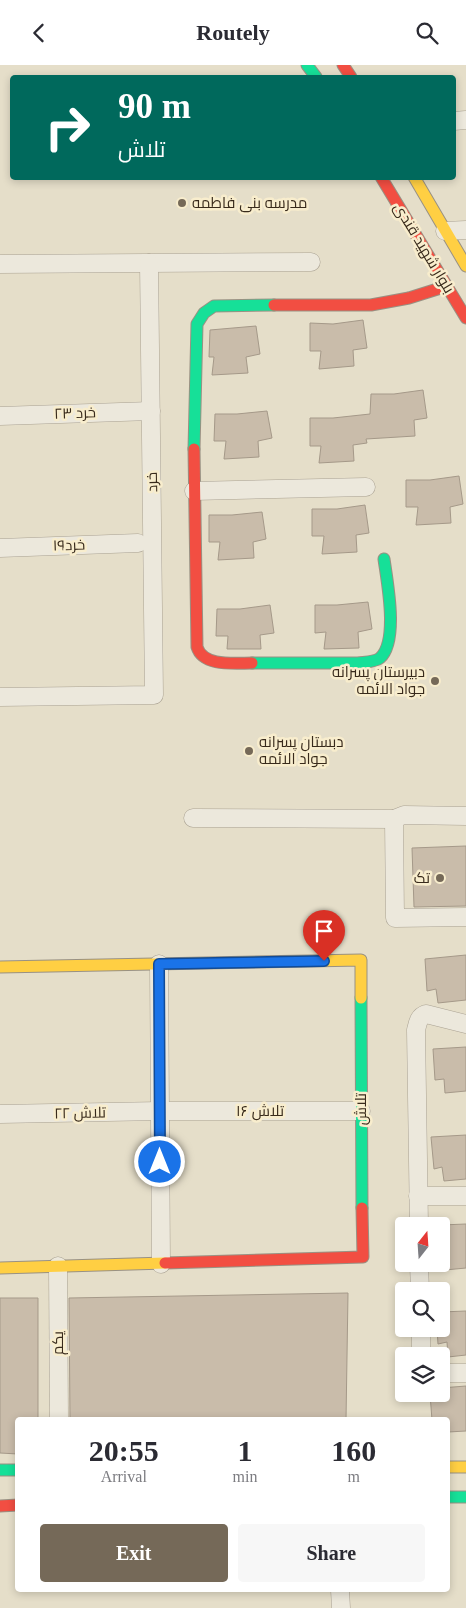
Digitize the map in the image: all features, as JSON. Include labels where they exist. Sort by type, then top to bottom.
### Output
[{"type":"street","name":"بلوار شهید قندی","points":[[383,180],[466,318]]},
{"type":"street","name":"بلوار شهید قندی","points":[[416,180],[466,265]]},
{"type":"street","points":[[446,231],[466,230]]},
{"type":"street","points":[[0,265],[311,262]]},
{"type":"street","name":"خرد","points":[[0,697],[154,695],[149,263]]},
{"type":"street","points":[[384,559],[390,629],[389,642],[385,653],[374,661],[358,663],[240,663],[221,662],[202,657],[196,646],[194,491],[198,324],[202,313],[210,307],[232,305],[372,305],[409,298],[447,286]]},
{"type":"street","name":"خرد ۲۳","points":[[0,416],[151,411]]},
{"type":"street","points":[[194,491],[366,487]]},
{"type":"street","name":"خرد۱۹","points":[[0,548],[138,543]]},
{"type":"street","points":[[194,818],[394,819],[404,815],[466,816]]},
{"type":"street","points":[[394,819],[395,918],[466,917]]},
{"type":"street","name":"تلاش","points":[[0,967],[361,960],[363,1257],[0,1268]]},
{"type":"street","points":[[159,964],[162,1264]]},
{"type":"street","points":[[419,1217],[416,1030],[420,1018],[426,1015],[466,1024]]},
{"type":"street","name":"تلاش ۱۶","points":[[160,1111],[361,1111]]},
{"type":"street","name":"تلاش ۲۲","points":[[0,1114],[160,1111]]},
{"type":"street","points":[[418,1196],[466,1196]]},
{"type":"street","name":"یکم","points":[[58,1266],[58,1417]]},
{"type":"street","points":[[450,1373],[466,1373]]},
{"type":"street","points":[[450,1467],[466,1467]]},
{"type":"street","points":[[0,1470],[15,1470]]},
{"type":"street","points":[[450,1497],[466,1497]]},
{"type":"street","points":[[0,1506],[15,1505]]},
{"type":"street","points":[[340,1592],[341,1608]]},
{"type":"building","points":[[363,320],[367,348],[353,350],[354,366],[319,369],[321,351],[310,351],[310,323],[333,324]]},
{"type":"building","points":[[256,326],[260,354],[246,357],[248,373],[212,375],[214,357],[209,357],[210,330]]},
{"type":"building","points":[[423,390],[427,418],[414,420],[415,436],[366,439],[367,443],[353,445],[354,461],[319,463],[321,446],[310,446],[310,418],[333,418],[370,414],[371,394],[394,394]]},
{"type":"building","points":[[267,411],[272,438],[258,441],[259,457],[224,459],[226,441],[214,441],[215,414]]},
{"type":"building","points":[[459,476],[463,504],[450,507],[451,523],[416,525],[418,507],[406,507],[406,480],[430,480]]},
{"type":"building","points":[[365,505],[369,533],[356,535],[357,552],[322,554],[324,536],[312,536],[312,509],[337,509]]},
{"type":"building","points":[[262,512],[266,539],[253,542],[254,558],[218,560],[220,542],[209,542],[209,515]]},
{"type":"building","points":[[368,602],[372,629],[358,632],[359,648],[324,649],[326,632],[315,633],[315,605]]},
{"type":"building","points":[[270,605],[274,633],[260,635],[261,649],[227,649],[228,636],[216,636],[217,609],[240,609]]},
{"type":"building","name":"تک","points":[[466,846],[466,906],[414,907],[412,848]]},
{"type":"building","points":[[466,955],[466,1000],[438,1003],[436,989],[427,991],[425,959]]},
{"type":"building","points":[[466,1047],[466,1091],[445,1093],[444,1079],[435,1080],[433,1049]]},
{"type":"building","points":[[466,1135],[466,1179],[444,1181],[442,1167],[434,1169],[431,1137]]},
{"type":"building","points":[[466,1224],[466,1268],[450,1270],[450,1225]]},
{"type":"building","points":[[348,1293],[346,1417],[70,1417],[69,1298]]},
{"type":"building","points":[[0,1298],[38,1298],[38,1417],[15,1417],[15,1454],[0,1453]]},
{"type":"building","points":[[466,1311],[466,1355],[450,1357],[450,1347],[447,1347],[447,1342],[438,1344],[438,1337],[450,1337],[450,1312]]},
{"type":"building","points":[[466,1386],[466,1431],[450,1432],[450,1417],[432,1417],[431,1402],[450,1402],[450,1387]]},
{"type":"traffic: fast","points":[[307,65],[314,75]]},
{"type":"traffic: fast","points":[[194,449],[197,324],[204,313],[214,306],[274,305]]},
{"type":"traffic: fast","points":[[252,663],[358,663],[380,658],[386,650],[390,625],[389,596],[384,559]]},
{"type":"traffic: fast","points":[[361,998],[362,1208]]},
{"type":"traffic: fast","points":[[0,1470],[15,1470]]},
{"type":"traffic: fast","points":[[450,1497],[466,1497]]},
{"type":"traffic: slow","points":[[416,180],[466,266]]},
{"type":"traffic: slow","points":[[0,967],[361,960],[361,998]]},
{"type":"traffic: slow","points":[[0,1268],[165,1263]]},
{"type":"traffic: slow","points":[[450,1467],[466,1467]]},
{"type":"traffic: jam","points":[[343,65],[350,75]]},
{"type":"traffic: jam","points":[[383,180],[466,318]]},
{"type":"traffic: jam","points":[[274,305],[371,305],[409,298],[447,286]]},
{"type":"traffic: jam","points":[[194,449],[197,647],[200,653],[213,661],[220,663],[252,663]]},
{"type":"traffic: jam","points":[[165,1263],[363,1257],[362,1208]]},
{"type":"traffic: jam","points":[[0,1506],[15,1505]]},
{"type":"place","name":"مدرسه بنی فاطمه","points":[[182,203]]},
{"type":"place","name":"دبیرستان پسرانه جواد الائمه","points":[[435,681]]},
{"type":"place","name":"دبستان پسرانه جواد الائمه","points":[[249,751]]},
{"type":"place","name":"تک","points":[[440,878]]},
{"type":"route","points":[[160,1162],[159,964],[324,961]]}]
